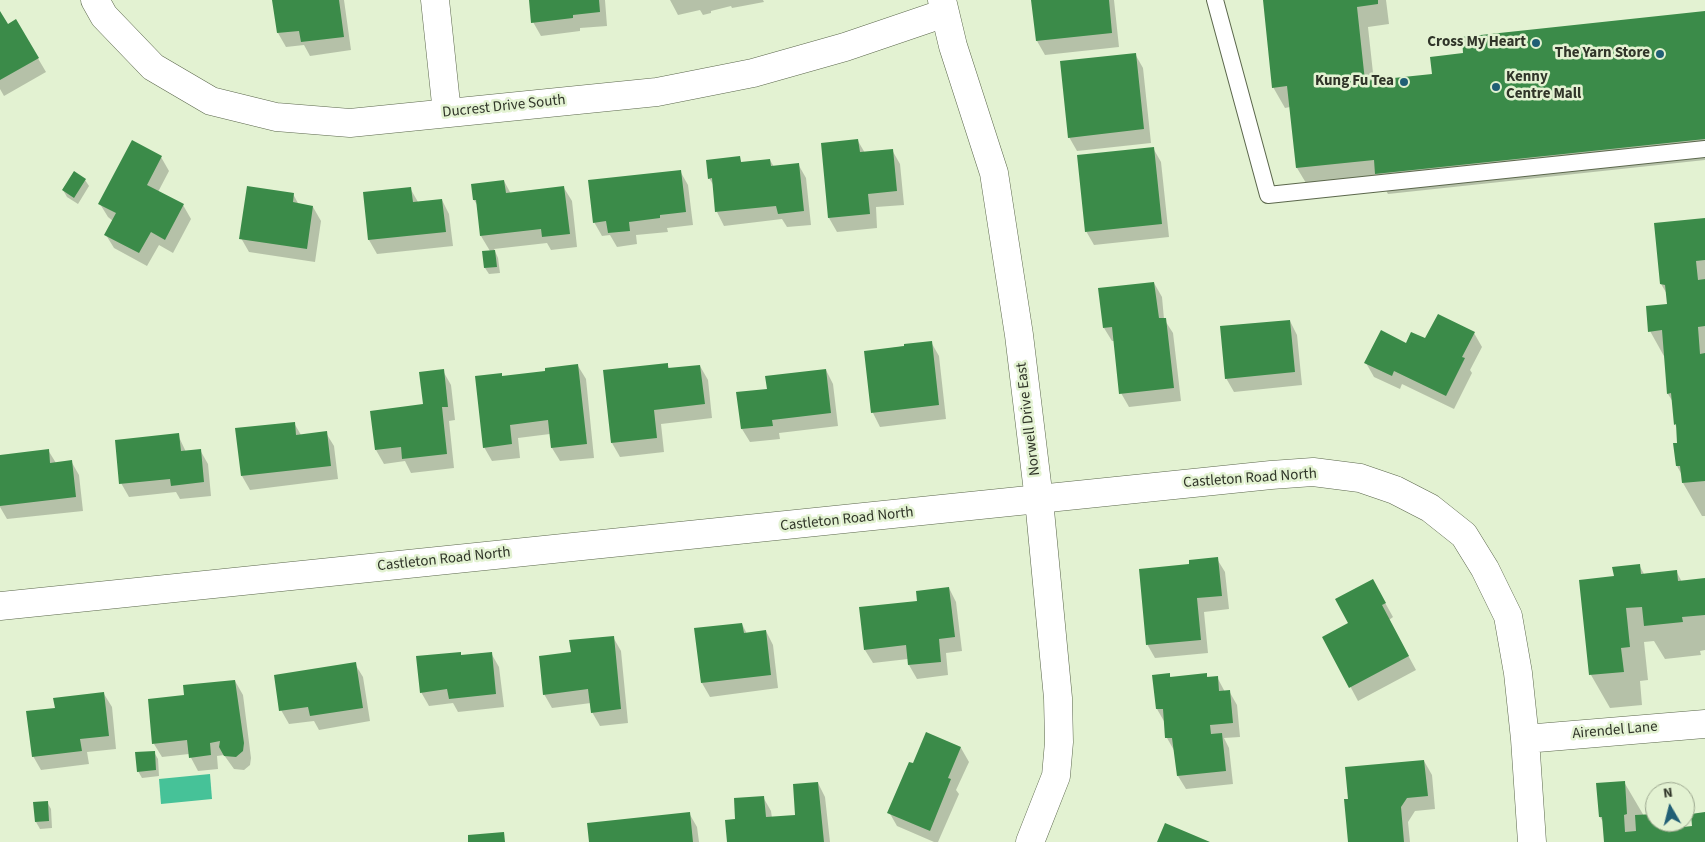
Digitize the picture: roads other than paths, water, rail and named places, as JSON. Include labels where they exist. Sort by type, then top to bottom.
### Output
[{"type":"street","name":"Ducrest Drive South","points":[[95,0],[104,16],[153,67],[211,101],[276,117],[350,123],[657,92],[753,73],[845,47],[944,6]]},
{"type":"street","points":[[435,0],[447,113]]},
{"type":"street","name":"Norwell Drive East","points":[[944,6],[953,46],[994,173],[1019,335],[1039,500],[1058,698],[1059,742],[1056,776],[1030,842]]},
{"type":"street","name":"Castleton Road North","points":[[0,606],[1271,475],[1313,472],[1360,478],[1395,490],[1430,508],[1464,535],[1485,569],[1508,616],[1518,673],[1525,739],[1532,842]]},
{"type":"street","name":"Airendel Lane","points":[[1525,739],[1705,724]]},
{"type":"lane","points":[[1215,0],[1268,195],[1705,148]]},
{"type":"place","name":"Cross My Heart","points":[[1536,43]]},
{"type":"place","name":"The Yarn Store","points":[[1660,54]]},
{"type":"place","name":"Kung Fu Tea","points":[[1404,82]]},
{"type":"place","name":"Kenny Centre Mall","points":[[1496,87]]}]
